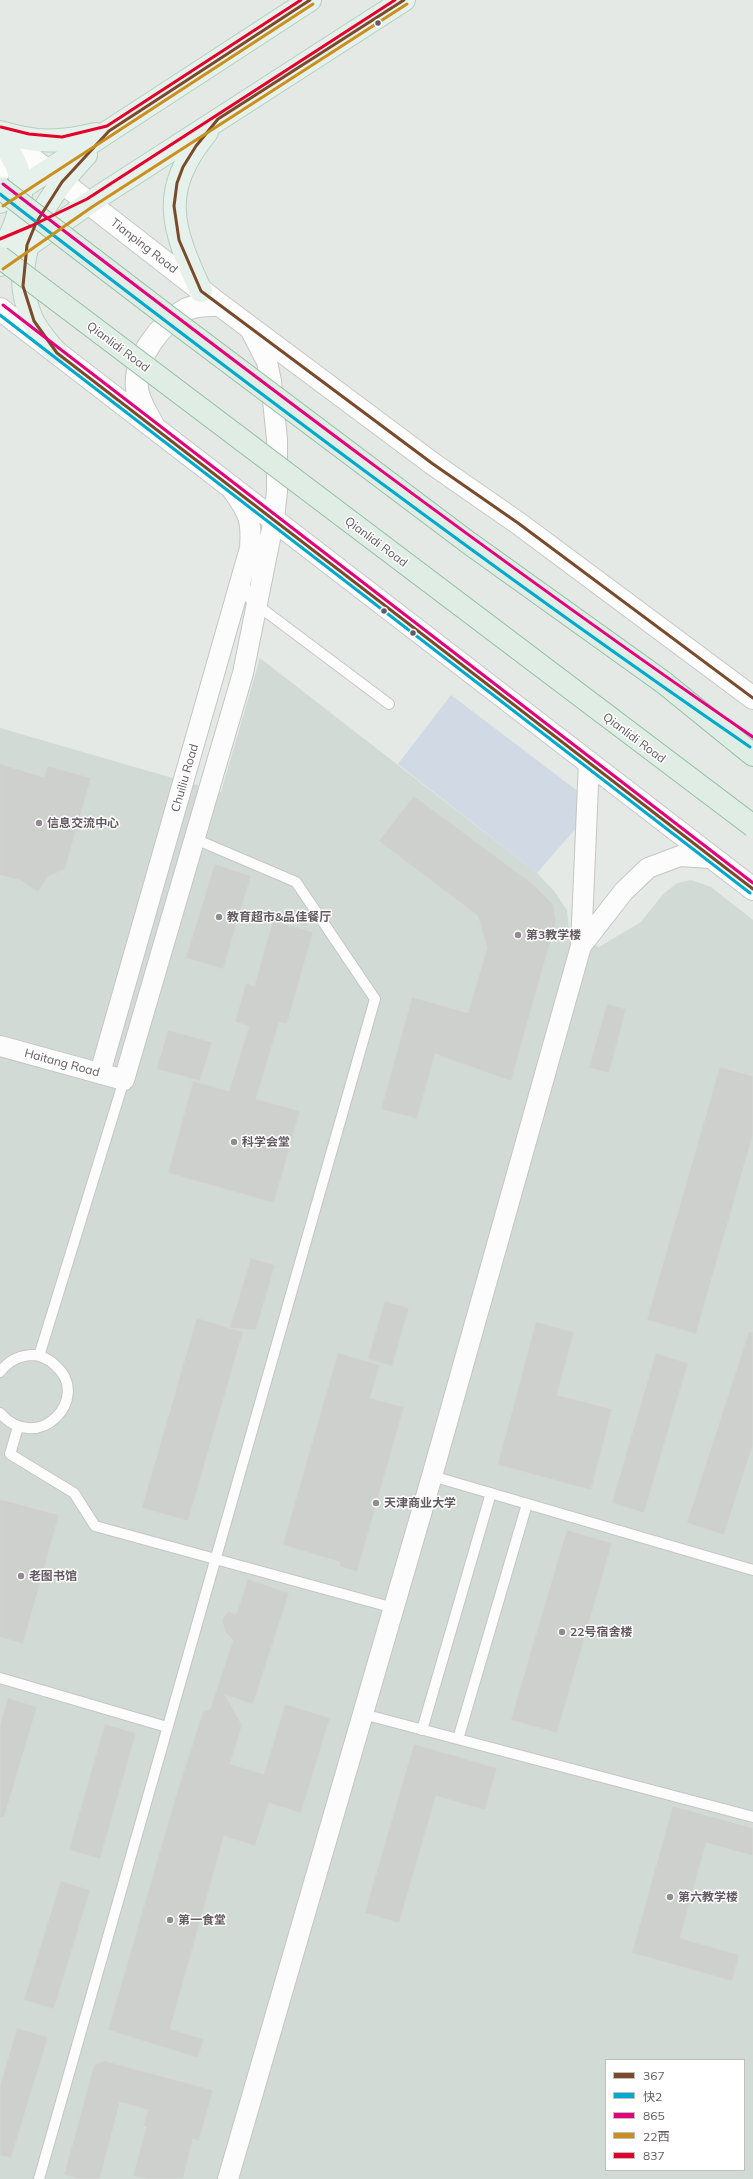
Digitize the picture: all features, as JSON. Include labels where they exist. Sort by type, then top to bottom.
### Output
[{"type":"highway","points":[[10,188],[172,320],[469,543],[663,682],[753,743]]},
{"type":"highway","name":"Qianlidi Road","points":[[11,245],[657,754],[753,826]]},
{"type":"highway","points":[[663,682],[753,755]]},
{"type":"highway","points":[[657,754],[753,838]]},
{"type":"main road","points":[[10,188],[55,176],[109,131],[310,0]]},
{"type":"main road","points":[[11,245],[89,202],[404,0]]},
{"type":"main road","points":[[201,290],[179,240],[174,206],[177,183],[183,167],[196,146],[218,119]]},
{"type":"main road","points":[[0,133],[28,139],[62,142],[109,131]]},
{"type":"main road","points":[[0,138],[18,170],[10,188],[0,202]]},
{"type":"main road","points":[[0,265],[11,245],[47,203],[55,176]]},
{"type":"main road","points":[[10,188],[19,212],[12,232],[11,245],[27,303],[34,321],[57,353]]},
{"type":"street","name":"Tianping Road","points":[[0,133],[249,327],[433,464],[518,523],[753,698]]},
{"type":"street","points":[[0,144],[3,154],[0,170]]},
{"type":"street","points":[[157,431],[137,389],[137,373],[144,354],[166,323],[187,309],[200,305],[220,305]]},
{"type":"street","points":[[0,309],[157,431],[274,519],[710,858],[753,889]]},
{"type":"street","points":[[124,1080],[243,673],[274,519],[277,491],[277,440],[271,382],[267,362],[249,327]]},
{"type":"street","name":"Chuiliu Road","points":[[100,1073],[250,548],[251,530],[246,510],[230,486]]},
{"type":"street","points":[[228,2179],[432,1476],[581,946],[588,762]]},
{"type":"street","points":[[581,946],[624,891],[648,868],[680,856],[710,858]]},
{"type":"street","name":"Haitang Road","points":[[0,1046],[124,1080]]},
{"type":"lane","points":[[243,572],[246,591],[250,599],[389,704]]},
{"type":"lane","points":[[38,2179],[375,999],[296,882],[195,839]]},
{"type":"lane","points":[[40,1356],[124,1080]]},
{"type":"lane","points":[[0,1372],[5,1365],[15,1358],[27,1355],[40,1356],[50,1361],[59,1369],[65,1379],[68,1391],[66,1403],[60,1414],[52,1422],[41,1427],[29,1429],[18,1427],[7,1420],[0,1413]]},
{"type":"lane","points":[[18,1427],[10,1454],[74,1493],[95,1526],[394,1608]]},
{"type":"lane","points":[[432,1476],[753,1570]]},
{"type":"lane","points":[[422,1730],[491,1494]]},
{"type":"lane","points":[[458,1740],[527,1504]]},
{"type":"lane","points":[[0,1678],[167,1727]]},
{"type":"lane","points":[[363,1714],[753,1817]]},
{"type":"shaded area","name":"天津商业大学","points":[[260,658],[537,873],[554,891],[567,910],[570,937],[599,947],[641,922],[663,894],[677,883],[691,880],[711,887],[753,920],[753,2179],[0,2179],[0,728],[221,792]]},
{"type":"shaded area","points":[[451,695],[596,805],[537,873],[398,764]]},
{"type":"building","name":"信息交流中心","points":[[0,764],[44,777],[48,766],[91,778],[65,869],[48,877],[38,892],[22,881],[0,875]]},
{"type":"building","name":"第3教学楼","points":[[414,796],[534,885],[553,904],[556,921],[511,1081],[435,1054],[417,1119],[381,1109],[412,997],[468,1013],[487,948],[478,916],[379,841]]},
{"type":"building","name":"教育超市&品佳餐厅","points":[[215,864],[251,876],[223,969],[186,958]]},
{"type":"building","name":"科学会堂","points":[[273,921],[313,932],[287,1024],[279,1022],[256,1099],[300,1111],[274,1203],[168,1173],[193,1081],[229,1091],[249,1026],[235,1022],[246,983],[254,986]]},
{"type":"building","points":[[607,1004],[626,1009],[609,1073],[589,1068]]},
{"type":"building","points":[[168,1030],[212,1042],[200,1081],[157,1069]]},
{"type":"building","points":[[720,1067],[753,1076],[753,1135],[696,1334],[647,1320]]},
{"type":"building","points":[[251,1258],[275,1265],[256,1330],[230,1328]]},
{"type":"building","points":[[385,1301],[409,1308],[392,1366],[368,1359]]},
{"type":"building","points":[[197,1318],[243,1332],[188,1521],[142,1508]]},
{"type":"building","points":[[536,1322],[574,1332],[557,1395],[612,1409],[591,1490],[498,1465]]},
{"type":"building","points":[[749,1332],[753,1332],[753,1445],[724,1535],[687,1523]]},
{"type":"building","points":[[338,1353],[380,1365],[370,1398],[404,1407],[357,1572],[339,1566],[340,1562],[283,1545]]},
{"type":"building","points":[[656,1353],[688,1363],[644,1513],[612,1503]]},
{"type":"building","name":"老图书馆","points":[[0,1499],[59,1515],[23,1644],[0,1637]]},
{"type":"building","name":"22号宿舍楼","points":[[567,1530],[612,1543],[557,1733],[511,1720]]},
{"type":"building","points":[[248,1579],[289,1593],[253,1704],[225,1695],[242,1725],[230,1764],[264,1774],[285,1704],[330,1718],[301,1813],[269,1803],[255,1846],[224,1836],[170,2029],[204,2039],[198,2058],[108,2030],[175,1799],[203,1711],[210,1709],[233,1640],[225,1632],[222,1620],[228,1611],[236,1614]]},
{"type":"building","points":[[8,1698],[37,1707],[4,1818],[0,1817],[0,1724]]},
{"type":"building","points":[[105,1724],[136,1733],[100,1859],[69,1850]]},
{"type":"building","points":[[414,1744],[497,1768],[485,1810],[436,1796],[399,1923],[365,1913]]},
{"type":"building","name":"第六教学楼","points":[[673,1806],[753,1828],[753,1856],[706,1843],[680,1938],[739,1955],[732,1981],[632,1953]]},
{"type":"building","points":[[61,1881],[90,1890],[54,2009],[24,2000]]},
{"type":"building","points":[[17,2028],[48,2037],[11,2158],[0,2155],[0,2086]]},
{"type":"building","points":[[105,2061],[213,2090],[199,2141],[193,2139],[183,2179],[146,2179],[133,2176],[146,2127],[143,2126],[148,2110],[120,2102],[100,2179],[78,2179],[64,2175],[94,2065]]},
{"type":"transit line","name":"837","points":[[1,127],[29,134],[62,137],[107,126],[301,0]]},
{"type":"transit line","name":"367","points":[[310,0],[109,131],[62,182],[36,223],[27,245],[23,286],[34,321],[57,353],[753,889]]},
{"type":"transit line","name":"837","points":[[0,239],[87,199],[395,0]]},
{"type":"transit line","name":"367","points":[[404,0],[218,119],[196,146],[183,167],[177,183],[174,206],[179,240],[201,291],[433,464],[518,523],[753,698]]},
{"type":"transit line","name":"22西","points":[[3,206],[313,4]]},
{"type":"transit line","name":"22西","points":[[3,269],[92,207],[407,4]]},
{"type":"transit line","name":"865","points":[[3,184],[281,396],[468,535],[753,737]]},
{"type":"transit line","name":"快2","points":[[0,194],[371,476],[559,613],[750,747]]},
{"type":"transit line","name":"865","points":[[3,305],[753,883]]},
{"type":"transit line","name":"快2","points":[[0,315],[750,893]]},
{"type":"place","name":"信息交流中心","points":[[39,823]]},
{"type":"place","name":"教育超市&品佳餐厅","points":[[219,917]]},
{"type":"place","name":"第3教学楼","points":[[518,935]]},
{"type":"place","name":"科学会堂","points":[[234,1142]]},
{"type":"place","name":"天津商业大学","points":[[376,1503]]},
{"type":"place","name":"老图书馆","points":[[21,1576]]},
{"type":"place","name":"22号宿舍楼","points":[[562,1632]]},
{"type":"place","name":"第六教学楼","points":[[670,1897]]},
{"type":"place","name":"第一食堂","points":[[170,1920]]}]
